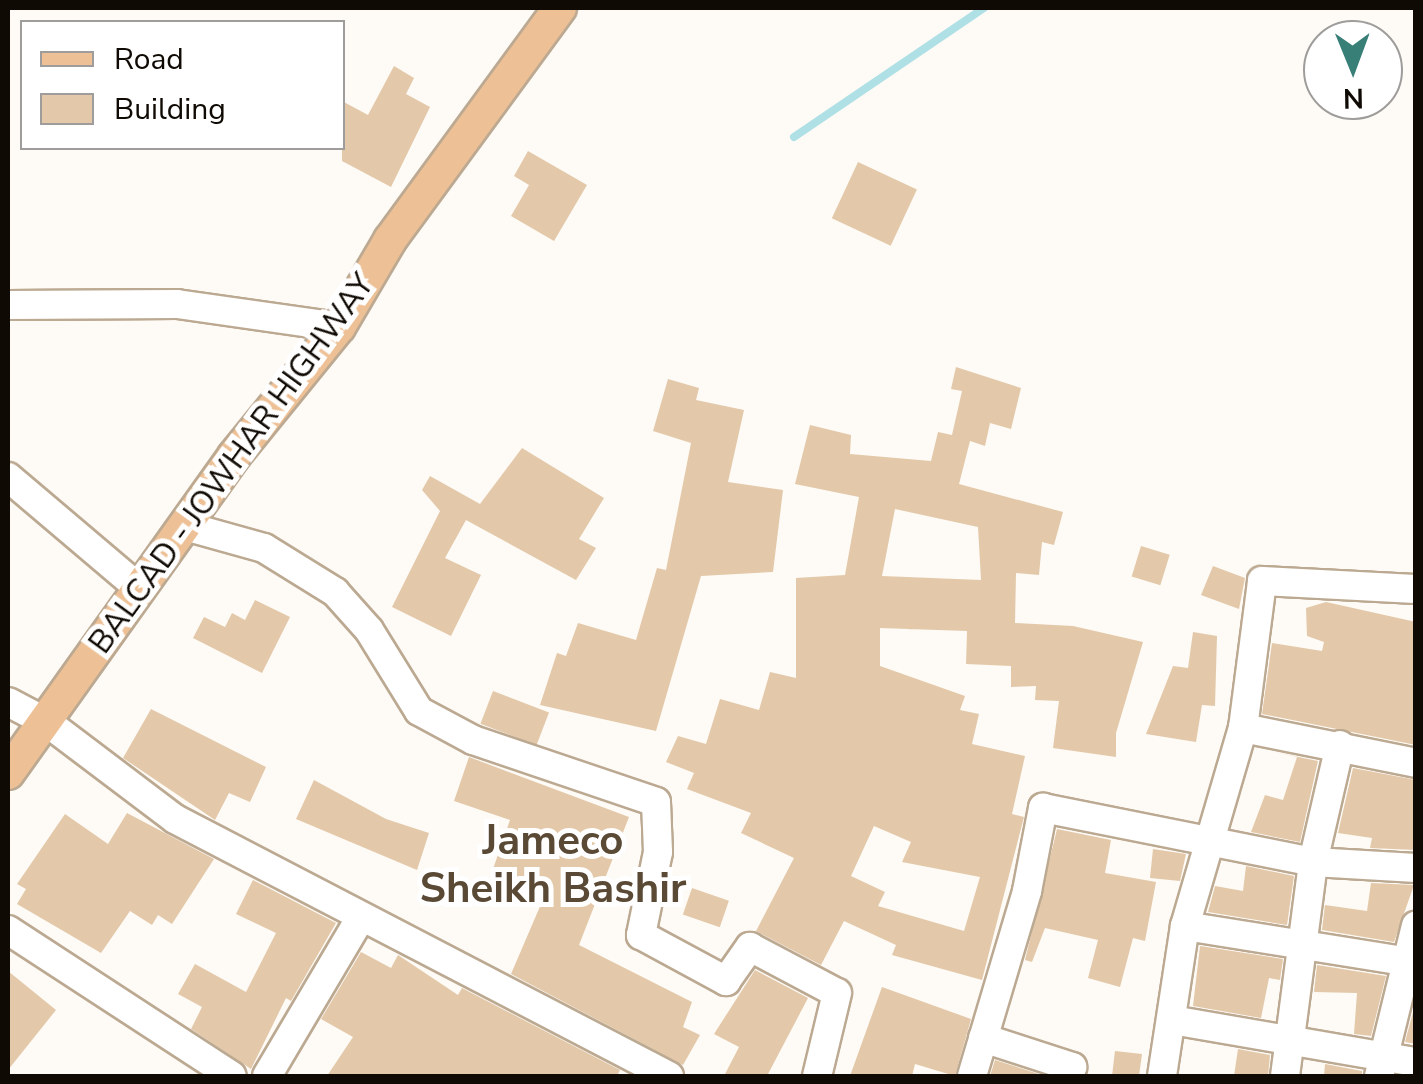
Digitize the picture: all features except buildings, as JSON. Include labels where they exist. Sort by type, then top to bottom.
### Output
[{"type":"main road","name":"BALCAD - JOWHAR HIGHWAY","points":[[8,773],[48,723],[185,526],[339,327],[390,240],[560,8]]},
{"type":"street","points":[[8,305],[177,304],[339,327]]},
{"type":"street","points":[[8,477],[140,589]]},
{"type":"street","points":[[185,526],[264,548],[335,592],[369,630],[419,711],[473,740],[656,802],[658,852],[642,935],[726,981],[750,947],[837,993],[817,1076]]},
{"type":"street","points":[[1162,1076],[1185,926],[1242,728],[1265,579],[1416,589]]},
{"type":"street","points":[[8,702],[48,723],[175,819],[637,1070],[669,1076]]},
{"type":"street","points":[[1242,728],[1416,763]]},
{"type":"street","points":[[1285,1076],[1314,862],[1340,745]]},
{"type":"street","points":[[972,1076],[1028,891],[1042,808],[1314,862],[1416,868]]},
{"type":"street","points":[[268,1076],[360,919]]},
{"type":"street","points":[[1382,1066],[1411,962],[1416,924]]},
{"type":"street","points":[[1185,926],[1411,962]]},
{"type":"street","points":[[8,930],[232,1076]]},
{"type":"street","points":[[1172,1020],[1290,1037],[1382,1066],[1416,1062]]},
{"type":"street","points":[[984,1038],[1072,1067],[1068,1076]]},
{"type":"waterway","points":[[794,137],[984,8]]},
{"type":"district","name":"Jameco Sheikh Bashir","points":[[553,865]]}]
